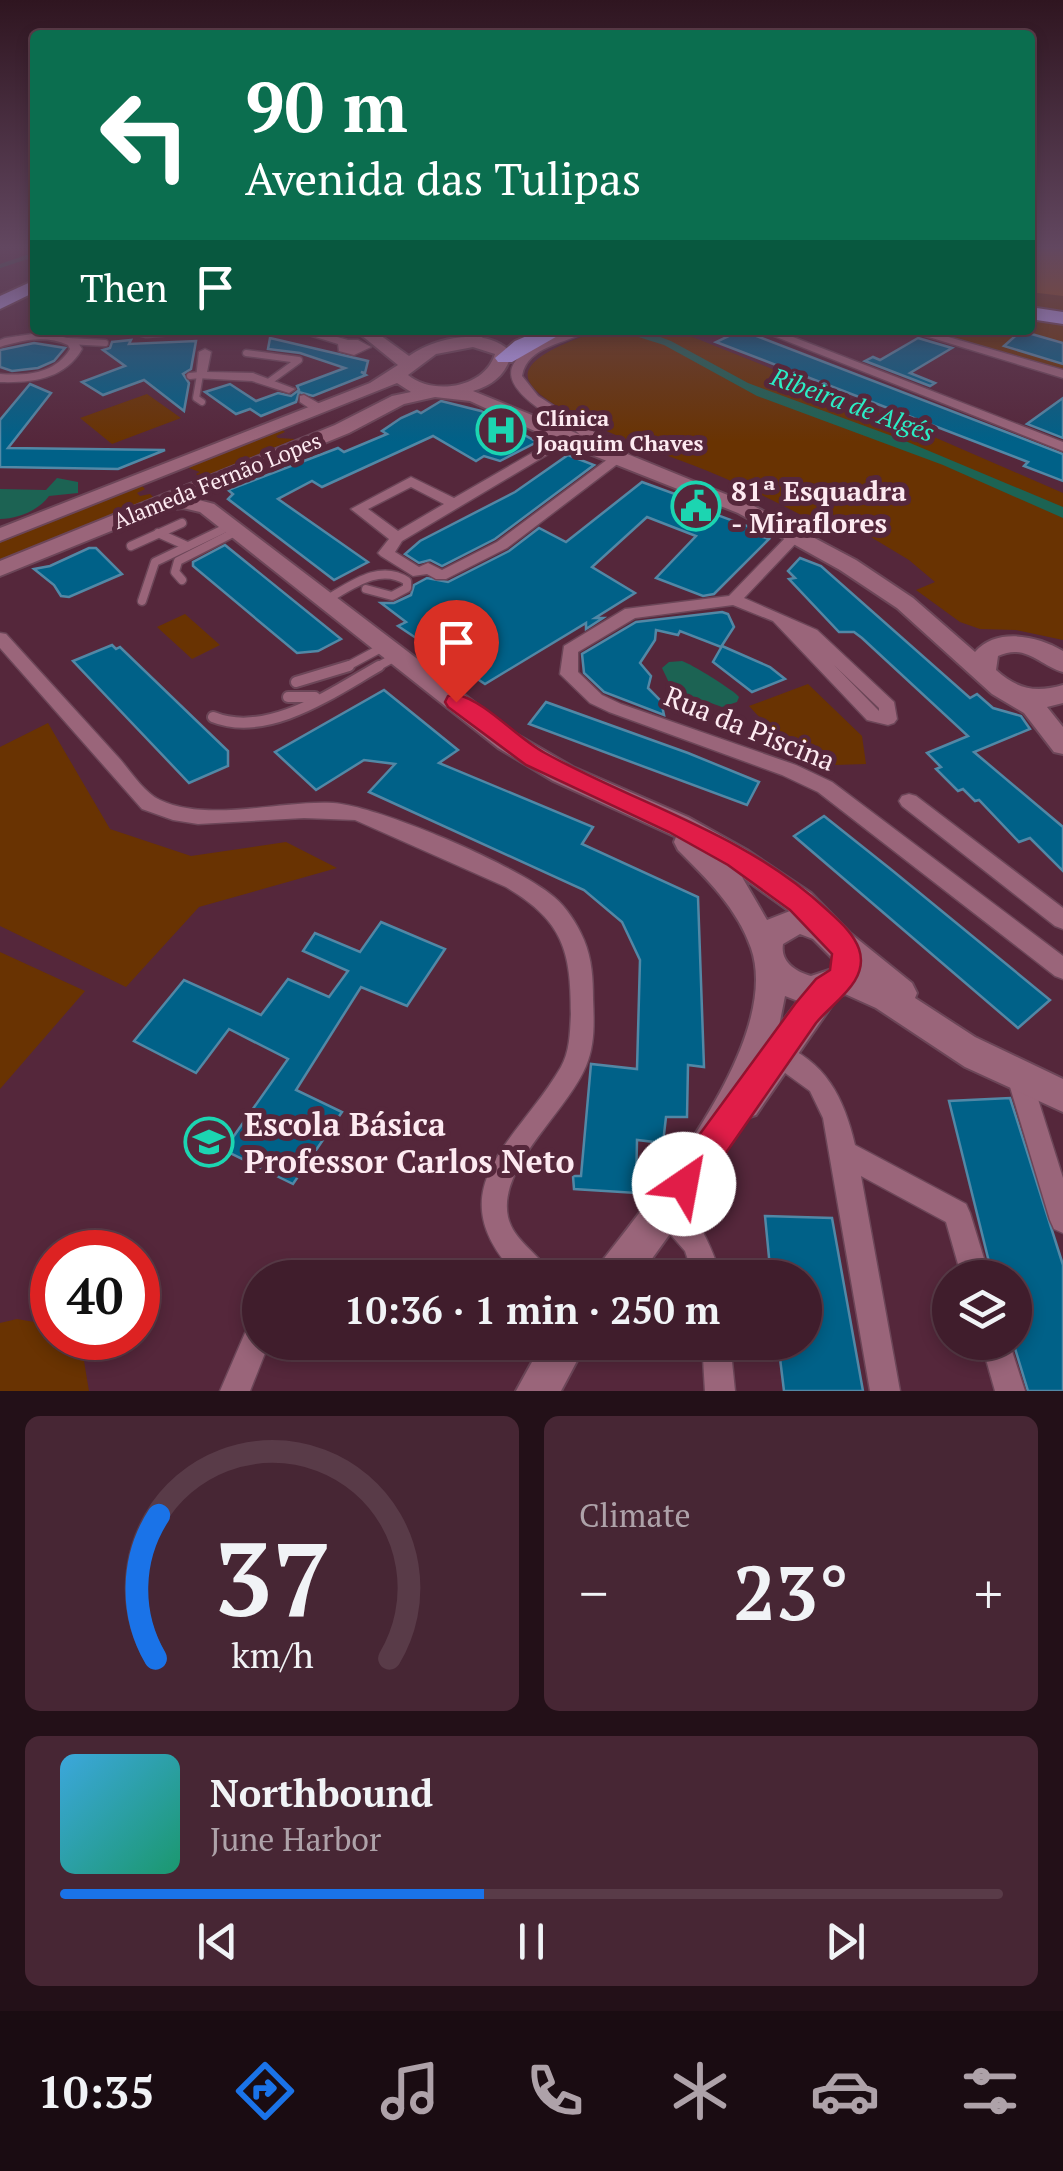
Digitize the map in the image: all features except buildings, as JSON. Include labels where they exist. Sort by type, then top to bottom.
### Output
[{"type":"highway","points":[[1035,314],[1063,318]]},
{"type":"highway","points":[[472,342],[515,341],[529,335]]},
{"type":"highway","points":[[472,342],[522,345],[546,335]]},
{"type":"street","points":[[161,335],[205,338],[195,375],[243,375],[289,389]]},
{"type":"street","points":[[317,335],[347,343]]},
{"type":"street","points":[[368,335],[404,370],[406,385],[470,395],[518,414],[565,438],[746,510],[848,565],[925,618],[1011,693],[1033,707],[1063,745]]},
{"type":"street","points":[[572,335],[526,355],[516,374],[517,382],[533,400],[589,435],[594,450]]},
{"type":"street","points":[[778,335],[1063,446]]},
{"type":"street","points":[[929,335],[1063,374]]},
{"type":"street","points":[[0,344],[24,337],[68,341],[76,349],[68,363],[42,374],[0,380]]},
{"type":"street","points":[[408,338],[472,342],[491,376],[488,390],[518,414]]},
{"type":"street","name":"Alameda Fernão Lopes","points":[[0,535],[260,431],[310,403],[472,342]]},
{"type":"street","name":"Alameda Fernão Lopes","points":[[4,571],[353,424],[398,400],[491,376]]},
{"type":"street","points":[[0,392],[15,378]]},
{"type":"street","points":[[260,431],[290,426],[305,431],[304,439],[285,452]]},
{"type":"street","points":[[565,438],[397,538],[386,553],[418,573],[428,568],[441,576],[502,545],[616,459]]},
{"type":"street","points":[[397,538],[358,509],[411,480],[456,505]]},
{"type":"street","points":[[207,508],[204,497],[212,482]]},
{"type":"street","points":[[158,504],[183,502],[207,508],[535,759],[678,825],[738,858],[800,902],[838,939],[848,962],[715,1137]]},
{"type":"street","points":[[734,600],[795,536]]},
{"type":"street","name":"Rua da Piscina","points":[[779,618],[873,716],[888,719],[888,706],[811,634],[779,618],[734,600],[630,613],[570,650],[569,674],[596,699],[615,708],[789,770],[825,787],[1063,969]]},
{"type":"street","points":[[925,618],[1000,645],[1030,645],[1057,655]]},
{"type":"street","points":[[0,638],[148,804],[196,818],[329,808],[356,813],[522,886],[548,904],[570,931],[580,955],[580,1044],[567,1079],[505,1161],[494,1197],[502,1236],[519,1260]]},
{"type":"street","points":[[984,669],[987,652],[1000,645]]},
{"type":"street","points":[[1011,693],[1044,699],[1063,694]]},
{"type":"street","points":[[908,801],[1063,920]]},
{"type":"street","points":[[624,802],[670,829],[712,863],[748,909],[777,974],[800,988],[833,984],[879,991],[944,1038],[1019,1077],[1063,1094]]},
{"type":"street","points":[[628,1260],[726,1120],[760,1032],[768,1001],[768,955],[777,928],[800,921],[825,928],[898,990],[922,1020]]},
{"type":"street","points":[[778,1054],[824,1086],[835,1111],[886,1391]]},
{"type":"street","points":[[1019,1077],[1063,1220]]},
{"type":"street","points":[[844,1153],[957,1214],[971,1260]]},
{"type":"street","points":[[665,1210],[696,1243],[702,1260]]},
{"type":"street","points":[[234,1391],[248,1360]]},
{"type":"street","points":[[538,1391],[556,1360]]},
{"type":"street","points":[[717,1360],[720,1391]]},
{"type":"street","points":[[1001,1360],[1010,1391]]},
{"type":"lane","points":[[68,341],[104,344]]},
{"type":"lane","points":[[246,353],[299,360],[270,381]]},
{"type":"lane","points":[[195,375],[196,398],[202,402]]},
{"type":"lane","points":[[131,546],[182,522]]},
{"type":"lane","points":[[142,601],[155,562],[234,528]]},
{"type":"lane","points":[[182,580],[175,572],[178,561],[234,528]]},
{"type":"lane","points":[[158,533],[187,546]]},
{"type":"lane","points":[[326,600],[379,573],[394,572],[408,581],[397,595],[380,596],[366,589]]},
{"type":"lane","points":[[296,682],[326,677],[391,651]]},
{"type":"lane","points":[[213,717],[222,724],[274,719],[320,696],[391,651]]},
{"type":"lane","points":[[288,696],[320,696]]},
{"type":"shaded area","points":[[1035,313],[1063,313],[1063,370],[942,335],[1035,335]]},
{"type":"shaded area","points":[[588,335],[688,335],[1063,493],[1063,640],[1016,630],[980,629],[960,622],[916,590],[935,582],[909,560],[846,522],[828,530],[740,485],[555,405],[528,378],[535,362]]},
{"type":"shaded area","points":[[632,335],[655,335],[671,341],[748,383],[903,440],[1063,507],[1063,518],[943,465],[757,396],[664,345]]},
{"type":"shaded area","points":[[147,394],[181,418],[112,444],[80,418]]},
{"type":"shaded area","points":[[281,429],[285,432],[278,438],[295,439],[201,478],[196,474],[200,472],[186,467]]},
{"type":"shaded area","points":[[57,478],[78,482],[78,493],[49,496],[28,513],[0,519],[0,489],[46,490]]},
{"type":"shaded area","points":[[141,485],[145,489],[137,493],[140,496],[150,494],[154,498],[0,561],[0,542]]},
{"type":"shaded area","points":[[185,614],[220,645],[192,659],[157,627]]},
{"type":"shaded area","points":[[682,661],[730,689],[739,697],[737,702],[722,707],[672,689],[662,668],[669,662]]},
{"type":"shaded area","points":[[808,684],[862,736],[866,764],[804,766],[749,706]]},
{"type":"shaded area","points":[[48,723],[110,829],[191,856],[286,842],[337,868],[199,907],[126,987],[0,926],[0,747]]},
{"type":"shaded area","points":[[0,952],[85,991],[0,1089]]},
{"type":"shaded area","points":[[30,1321],[30,1360],[84,1360],[89,1391],[0,1391],[0,1323]]},
{"type":"place","name":"Clínica Joaquim Chaves","points":[[501,430]]},
{"type":"place","name":"81ª Esquadra - Miraflores","points":[[696,506]]},
{"type":"place","name":"Escola Básica Professor Carlos Neto","points":[[209,1142]]},
{"type":"route","points":[[456,702],[535,759],[678,825],[738,858],[800,902],[836,936],[846,952],[846,971],[805,1014],[684,1184]]},
{"type":"water label","name":"Ribeira de Algés","points":[[853,404]]}]
